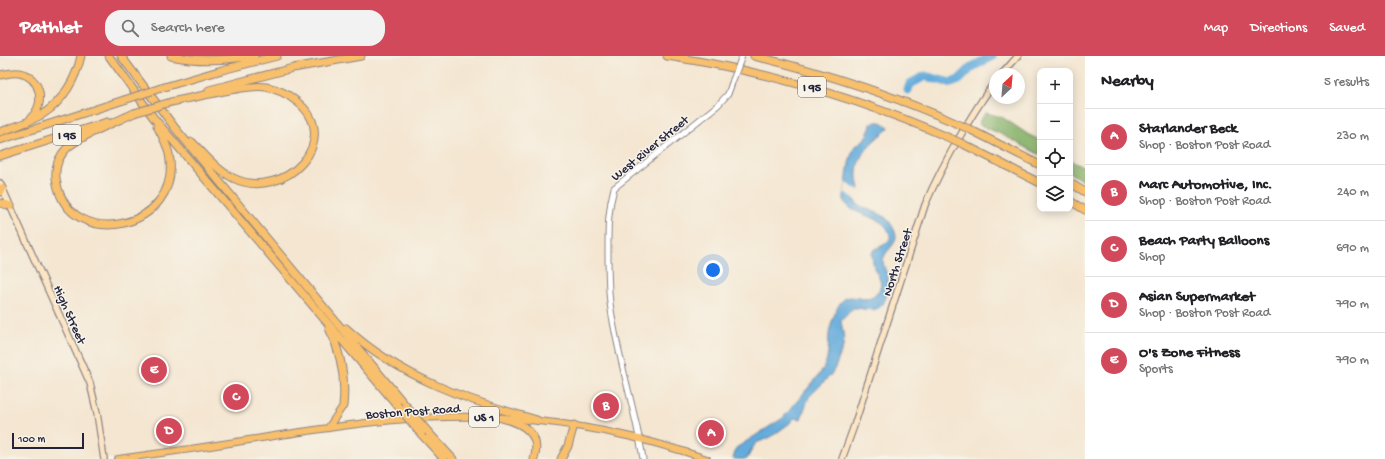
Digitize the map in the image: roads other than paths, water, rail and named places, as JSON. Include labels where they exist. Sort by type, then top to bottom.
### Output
[{"type":"highway","points":[[0,132],[30,120],[48,110],[63,95],[73,79],[80,56]]},
{"type":"highway","points":[[109,56],[143,104],[163,137],[169,154],[169,176],[164,191],[154,207],[143,216],[132,221],[109,226],[86,220],[70,209],[60,195],[56,175],[60,157],[69,146],[79,140],[134,113]]},
{"type":"highway","points":[[121,56],[155,103],[313,300],[326,322],[341,359],[344,388],[343,406]]},
{"type":"highway","points":[[171,56],[212,61],[254,56]]},
{"type":"highway","name":"I 95","points":[[0,140],[161,88],[276,56]]},
{"type":"highway","name":"I 95","points":[[0,156],[134,113],[265,75],[311,64],[361,56]]},
{"type":"highway","name":"I 95","points":[[667,56],[749,71],[813,87],[890,113],[952,138],[1037,181]]},
{"type":"highway","name":"I 95","points":[[754,56],[806,69],[905,102],[971,130],[1037,163]]},
{"type":"highway","points":[[0,75],[12,73],[21,74],[36,83],[40,95],[39,104],[36,112],[30,120]]},
{"type":"highway","points":[[155,103],[219,168],[233,178],[244,182],[255,184],[267,183],[283,178],[301,165],[312,147],[314,130],[312,120],[307,111],[292,97],[273,88],[262,86],[245,87],[171,102]]},
{"type":"highway","points":[[143,104],[378,377],[453,459]]},
{"type":"highway","points":[[1073,185],[1085,192]]},
{"type":"highway","points":[[1073,203],[1085,210]]},
{"type":"highway","points":[[0,204],[11,206]]},
{"type":"highway","points":[[313,300],[372,348],[392,362],[423,379],[457,395],[493,408],[537,420]]},
{"type":"highway","points":[[378,377],[397,405],[444,459]]},
{"type":"highway","points":[[502,418],[517,422],[530,432],[535,442],[536,454],[534,459]]},
{"type":"highway","points":[[561,459],[568,446],[574,425]]},
{"type":"main road","points":[[1007,68],[1018,56]]},
{"type":"main road","name":"North Street","points":[[842,459],[925,206],[942,168],[989,89]]},
{"type":"main road","name":"High Street","points":[[1,188],[11,206],[90,383],[96,407],[104,459]]},
{"type":"main road","points":[[328,428],[343,406]]},
{"type":"main road","name":"Boston Post Road","points":[[118,459],[328,428],[432,417],[502,418],[537,420],[574,425],[640,439],[707,459]]},
{"type":"street","name":"West River Street","points":[[643,459],[640,439],[617,342],[610,303],[608,211],[610,202],[614,188],[718,105],[728,94],[742,56]]},
{"type":"water","points":[[881,122],[889,127],[868,147],[859,161],[857,178],[859,188],[853,198],[864,208],[884,216],[891,224],[895,232],[895,240],[885,254],[883,261],[888,281],[885,299],[879,308],[872,310],[853,308],[841,321],[844,338],[843,347],[835,368],[830,376],[809,397],[801,419],[794,418],[790,423],[771,437],[756,443],[747,459],[733,459],[736,448],[783,418],[819,375],[826,362],[831,326],[835,313],[841,302],[845,298],[850,297],[866,299],[871,298],[876,295],[881,286],[874,268],[872,253],[887,242],[890,238],[889,233],[880,221],[852,209],[847,205],[844,199],[851,155],[856,146],[866,136],[871,124]]},
{"type":"waterway","points":[[908,90],[910,84],[925,76],[951,83],[959,80],[972,67],[992,56]]},
{"type":"place","name":"O's Zone Fitness","points":[[154,370]]},
{"type":"place","name":"Beach Party Balloons","points":[[236,397]]},
{"type":"place","name":"Marc Automotive, Inc.","points":[[606,406]]},
{"type":"place","name":"Asian Supermarket","points":[[169,431]]},
{"type":"place","name":"Starlander Beck","points":[[711,433]]}]
